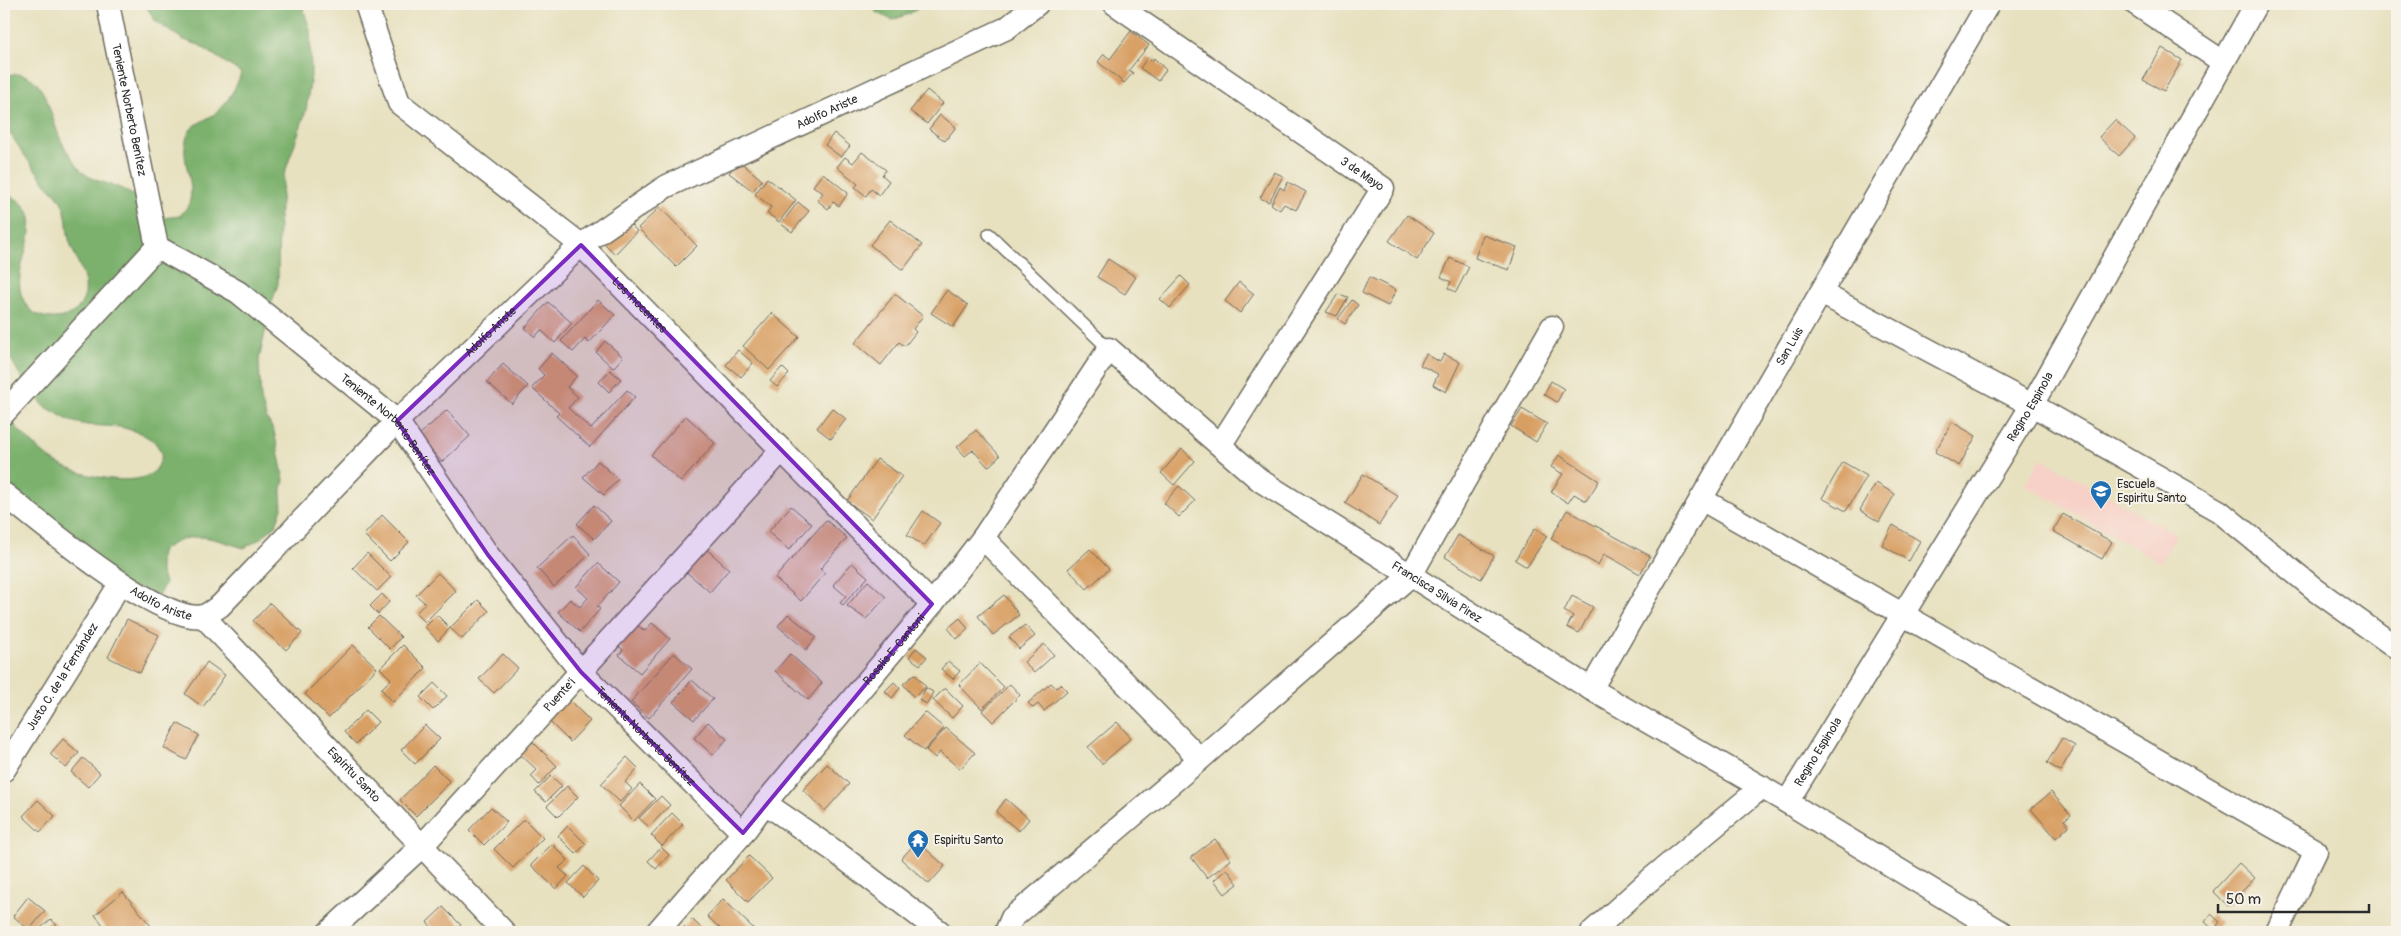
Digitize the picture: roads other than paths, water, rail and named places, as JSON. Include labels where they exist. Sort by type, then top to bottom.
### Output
[{"type":"street","name":"Teniente Norberto Benítez","points":[[108,4],[157,248],[238,292],[397,421],[488,555],[580,672],[743,833]]},
{"type":"street","name":"Los Inocentes","points":[[366,4],[399,103],[581,245],[932,604]]},
{"type":"street","name":"Adolfo Ariste","points":[[4,494],[120,584],[154,602],[185,614],[203,616],[220,606],[397,421],[581,245],[664,187],[1007,28],[1037,4]]},
{"type":"street","name":"3 de Mayo","points":[[1115,4],[1384,188],[1221,444]]},
{"type":"street","name":"San Luis","points":[[1591,689],[1988,4]]},
{"type":"street","points":[[2136,4],[2223,62]]},
{"type":"street","name":"Regino Espinola","points":[[1787,802],[2032,405],[2256,4]]},
{"type":"street","points":[[4,413],[157,248]]},
{"type":"street","points":[[1821,293],[2032,405],[2219,512],[2316,590],[2397,648]]},
{"type":"street","points":[[1006,932],[1012,918],[1200,759],[1410,575],[1552,327]]},
{"type":"street","name":"Francisca Silvia Pirez","points":[[1109,349],[1221,444],[1261,481],[1591,689],[1762,787],[2001,932]]},
{"type":"street","name":"Rosalia E. Cantoni","points":[[657,932],[743,833],[765,803],[932,604],[983,538],[1109,349]]},
{"type":"street","name":"Puente'i","points":[[330,932],[422,846],[782,450]]},
{"type":"street","points":[[1701,499],[2316,851],[2277,932]]},
{"type":"street","points":[[983,538],[1200,759]]},
{"type":"street","name":"Justo C. de la Fernández","points":[[4,770],[120,584]]},
{"type":"street","name":"Espíritu Santo","points":[[203,616],[504,932]]},
{"type":"street","points":[[1592,932],[1650,879],[1762,787]]},
{"type":"street","points":[[765,803],[836,852],[940,932]]},
{"type":"lane","points":[[989,234],[1109,349]]},
{"type":"place","name":"Escuela Espiritu Santo","points":[[2101,510]]},
{"type":"place","name":"Espiritu Santo","points":[[918,859]]}]
